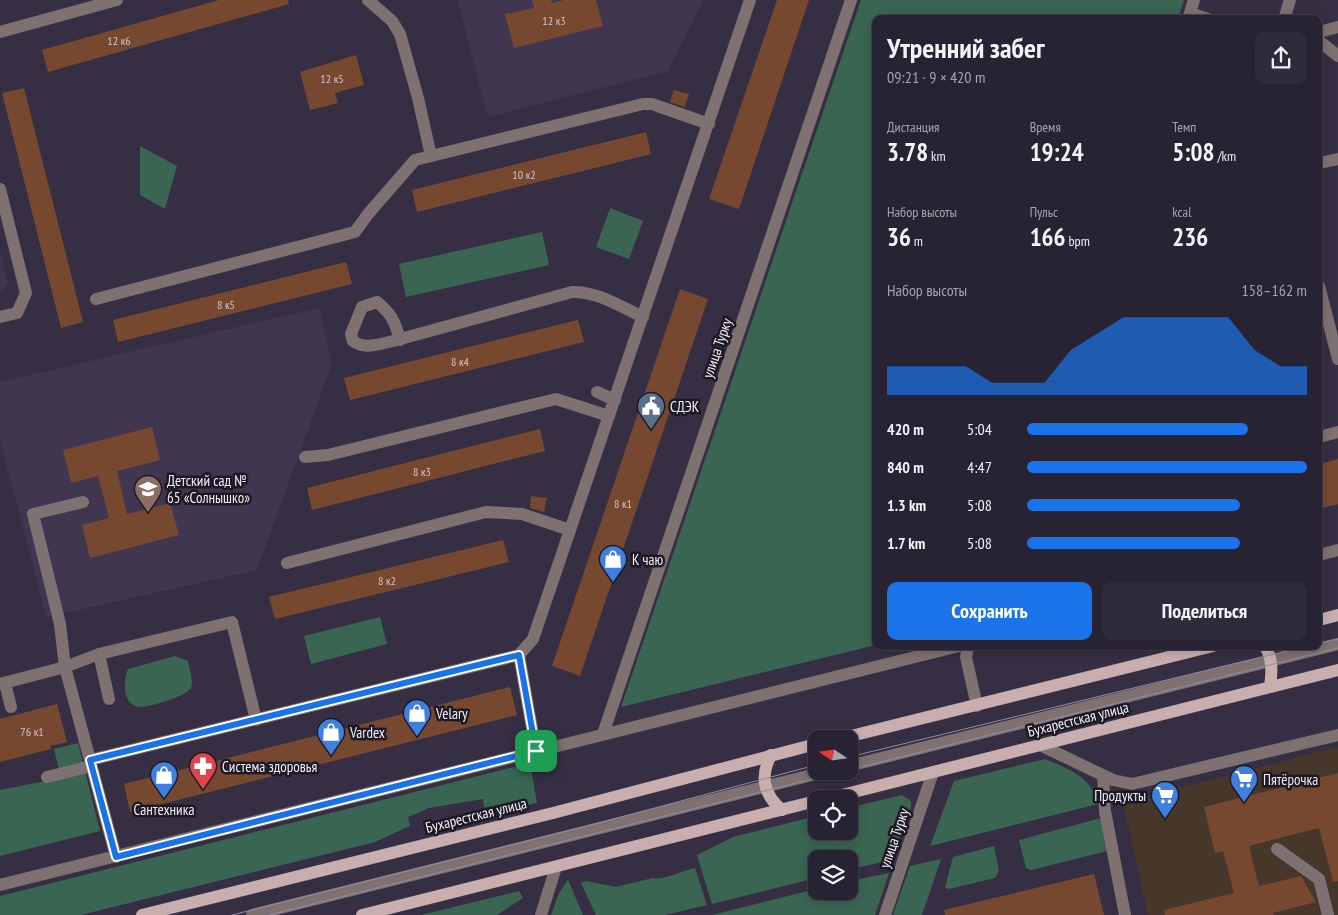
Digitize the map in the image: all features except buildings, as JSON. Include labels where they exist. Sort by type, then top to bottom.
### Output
[{"type":"main road","points":[[1322,619],[1338,615]]},
{"type":"main road","points":[[858,734],[1197,650]]},
{"type":"main road","points":[[1266,650],[1272,660],[1270,687]]},
{"type":"main road","name":"Бухарестская улица","points":[[858,791],[1338,670]]},
{"type":"main road","name":"Бухарестская улица","points":[[142,915],[553,813],[808,746]]},
{"type":"main road","points":[[771,755],[765,766],[765,787],[772,802],[782,810]]},
{"type":"main road","points":[[362,915],[808,803]]},
{"type":"street","points":[[0,32],[118,0]]},
{"type":"street","points":[[368,0],[392,21],[400,34],[431,156]]},
{"type":"street","points":[[46,777],[91,763],[256,720],[519,655],[532,639],[750,0]]},
{"type":"street","name":"улица Турку","points":[[603,734],[852,0]]},
{"type":"street","points":[[1189,15],[1194,0]]},
{"type":"street","points":[[1285,15],[1290,0]]},
{"type":"street","points":[[1322,31],[1338,27]]},
{"type":"street","points":[[1322,44],[1338,56]]},
{"type":"street","points":[[96,299],[355,232],[368,214],[415,160],[643,104],[652,104],[709,124]]},
{"type":"street","points":[[1322,162],[1338,159]]},
{"type":"street","points":[[0,189],[26,293],[17,313],[0,317]]},
{"type":"street","points":[[400,340],[572,292],[603,298],[643,317]]},
{"type":"street","points":[[1322,311],[1338,360]]},
{"type":"street","points":[[597,392],[615,400]]},
{"type":"street","points":[[305,457],[328,455],[556,399],[609,416]]},
{"type":"street","points":[[1322,436],[1338,432]]},
{"type":"street","points":[[83,502],[33,514],[60,624],[65,667],[116,857]]},
{"type":"street","points":[[287,562],[486,512],[522,514],[570,530]]},
{"type":"street","points":[[1322,554],[1338,550]]},
{"type":"street","points":[[11,707],[2,683],[65,667],[99,654],[232,622],[256,720]]},
{"type":"street","points":[[1322,648],[1338,644]]},
{"type":"street","points":[[0,886],[943,650]]},
{"type":"street","points":[[967,650],[966,657],[977,706]]},
{"type":"street","points":[[858,764],[1313,650]]},
{"type":"street","points":[[99,654],[108,699]]},
{"type":"street","points":[[519,655],[536,751]]},
{"type":"street","points":[[1040,745],[1121,783],[1144,782],[1338,735]]},
{"type":"street","name":"улица Турку","points":[[885,915],[934,772]]},
{"type":"street","points":[[252,915],[808,776]]},
{"type":"street","points":[[1103,776],[1105,810],[1125,915]]},
{"type":"street","points":[[1277,849],[1319,879],[1328,915]]},
{"type":"street","points":[[541,915],[556,867]]},
{"type":"shaded area","points":[[458,0],[703,0],[668,71],[488,117]]},
{"type":"shaded area","points":[[0,251],[8,284],[0,293]]},
{"type":"shaded area","name":"Детский сад № 65 «Солнышко»","points":[[319,308],[332,364],[257,570],[46,617],[0,439],[0,382]]},
{"type":"shaded area","points":[[1338,747],[1338,915],[1148,915],[1123,802]]},
{"type":"green space","points":[[861,0],[1184,0],[1179,15],[872,15],[872,646],[621,707]]},
{"type":"green space","points":[[140,146],[177,166],[165,209],[140,195]]},
{"type":"green space","points":[[610,208],[643,221],[629,259],[596,247]]},
{"type":"green space","points":[[542,232],[549,265],[406,297],[399,264]]},
{"type":"green space","points":[[380,617],[387,644],[311,664],[304,636]]},
{"type":"green space","points":[[175,656],[188,661],[192,682],[191,688],[183,694],[159,703],[145,707],[134,706],[125,692],[125,679],[128,669]]},
{"type":"green space","points":[[78,743],[100,831],[0,856],[0,790],[61,778],[54,749]]},
{"type":"green space","points":[[1045,759],[1085,780],[1095,794],[1098,804],[930,846],[954,781]]},
{"type":"green space","points":[[530,763],[537,803],[523,806],[484,807],[483,799],[429,808],[408,817],[410,826],[375,842],[81,915],[0,915],[0,896]]},
{"type":"green space","points":[[902,795],[911,801],[911,807],[894,859],[858,868],[858,850],[808,850],[808,880],[712,904],[697,855],[733,837],[808,818],[808,840],[858,840],[858,806]]},
{"type":"green space","points":[[1101,818],[1107,851],[1031,870],[1026,868],[1019,840]]},
{"type":"green space","points":[[994,846],[999,871],[995,878],[949,889],[945,888],[953,857]]},
{"type":"green space","points":[[941,859],[922,915],[893,915],[910,866]]},
{"type":"green space","points":[[695,868],[707,905],[665,915],[596,915],[581,883],[586,881],[616,887],[653,878],[667,877]]},
{"type":"green space","points":[[889,873],[875,915],[712,915],[808,891],[808,900],[858,900],[858,879]]},
{"type":"green space","points":[[568,880],[583,915],[551,915],[559,893]]},
{"type":"green space","points":[[519,891],[523,898],[497,915],[421,915]]},
{"type":"tram line","points":[[1322,642],[1338,639]]},
{"type":"tram line","points":[[858,768],[1338,648]]},
{"type":"tram line","points":[[858,755],[1290,650]]},
{"type":"tram line","points":[[232,915],[591,825],[808,767]]},
{"type":"tram line","points":[[269,915],[808,780]]},
{"type":"place","name":"СДЭК","points":[[651,430]]},
{"type":"place","name":"Детский сад № 65 «Солнышко»","points":[[148,513]]},
{"type":"place","name":"К чаю","points":[[613,583]]},
{"type":"place","name":"Velary","points":[[417,737]]},
{"type":"place","name":"Vardex","points":[[331,756]]},
{"type":"place","name":"Система здоровья","points":[[203,790]]},
{"type":"place","name":"Сантехника","points":[[164,799]]},
{"type":"place","name":"Пятёрочка","points":[[1244,803]]},
{"type":"place","name":"Продукты","points":[[1165,819]]},
{"type":"route","points":[[519,655],[536,751],[116,857],[90,760],[519,655]]}]
